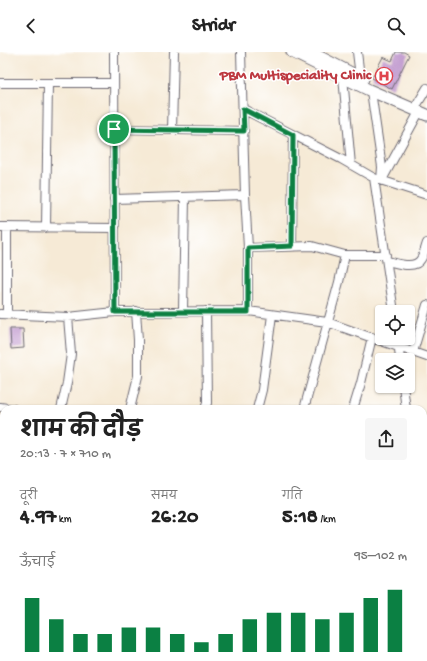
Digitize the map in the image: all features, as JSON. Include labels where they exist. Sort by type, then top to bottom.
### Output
[{"type":"main road","points":[[292,52],[371,91],[423,109]]},
{"type":"main road","points":[[310,52],[423,109]]},
{"type":"street","points":[[114,52],[115,312]]},
{"type":"street","points":[[172,130],[174,52]]},
{"type":"street","points":[[241,52],[248,248],[248,312]]},
{"type":"street","points":[[356,52],[360,77]]},
{"type":"street","points":[[343,77],[351,165]]},
{"type":"street","points":[[0,82],[114,83]]},
{"type":"street","points":[[46,228],[48,83]]},
{"type":"street","points":[[379,179],[423,109],[427,88]]},
{"type":"street","points":[[371,91],[382,167],[379,179],[393,305]]},
{"type":"street","points":[[243,109],[379,179],[427,195]]},
{"type":"street","points":[[114,129],[244,131]]},
{"type":"street","points":[[292,246],[293,135]]},
{"type":"street","points":[[114,199],[245,195]]},
{"type":"street","points":[[183,311],[185,197]]},
{"type":"street","points":[[115,228],[4,227],[4,314],[68,317],[115,312],[248,312],[327,322],[427,357]]},
{"type":"street","points":[[248,248],[312,246],[345,255],[387,258],[409,265],[414,265],[422,259],[427,243]]},
{"type":"street","points":[[305,405],[345,255]]},
{"type":"street","points":[[413,352],[427,305]]},
{"type":"street","points":[[205,405],[206,311]]},
{"type":"street","points":[[131,405],[138,376],[136,312]]},
{"type":"street","points":[[259,405],[272,315]]},
{"type":"street","points":[[62,405],[71,354],[68,317]]},
{"type":"street","points":[[354,405],[361,384],[372,337]]},
{"type":"street","points":[[399,345],[399,353]]},
{"type":"street","points":[[404,393],[405,405]]},
{"type":"building","points":[[396,52],[404,52],[409,55],[392,89],[372,78],[383,57],[392,61]]},
{"type":"building","points":[[10,329],[23,329],[24,348],[11,349]]},
{"type":"place","name":"PBM Multispeciality Clinic","points":[[384,76]]},
{"type":"route","points":[[243,109],[293,135],[292,246],[248,248],[248,312],[115,312],[114,129],[244,131],[243,109]]}]
